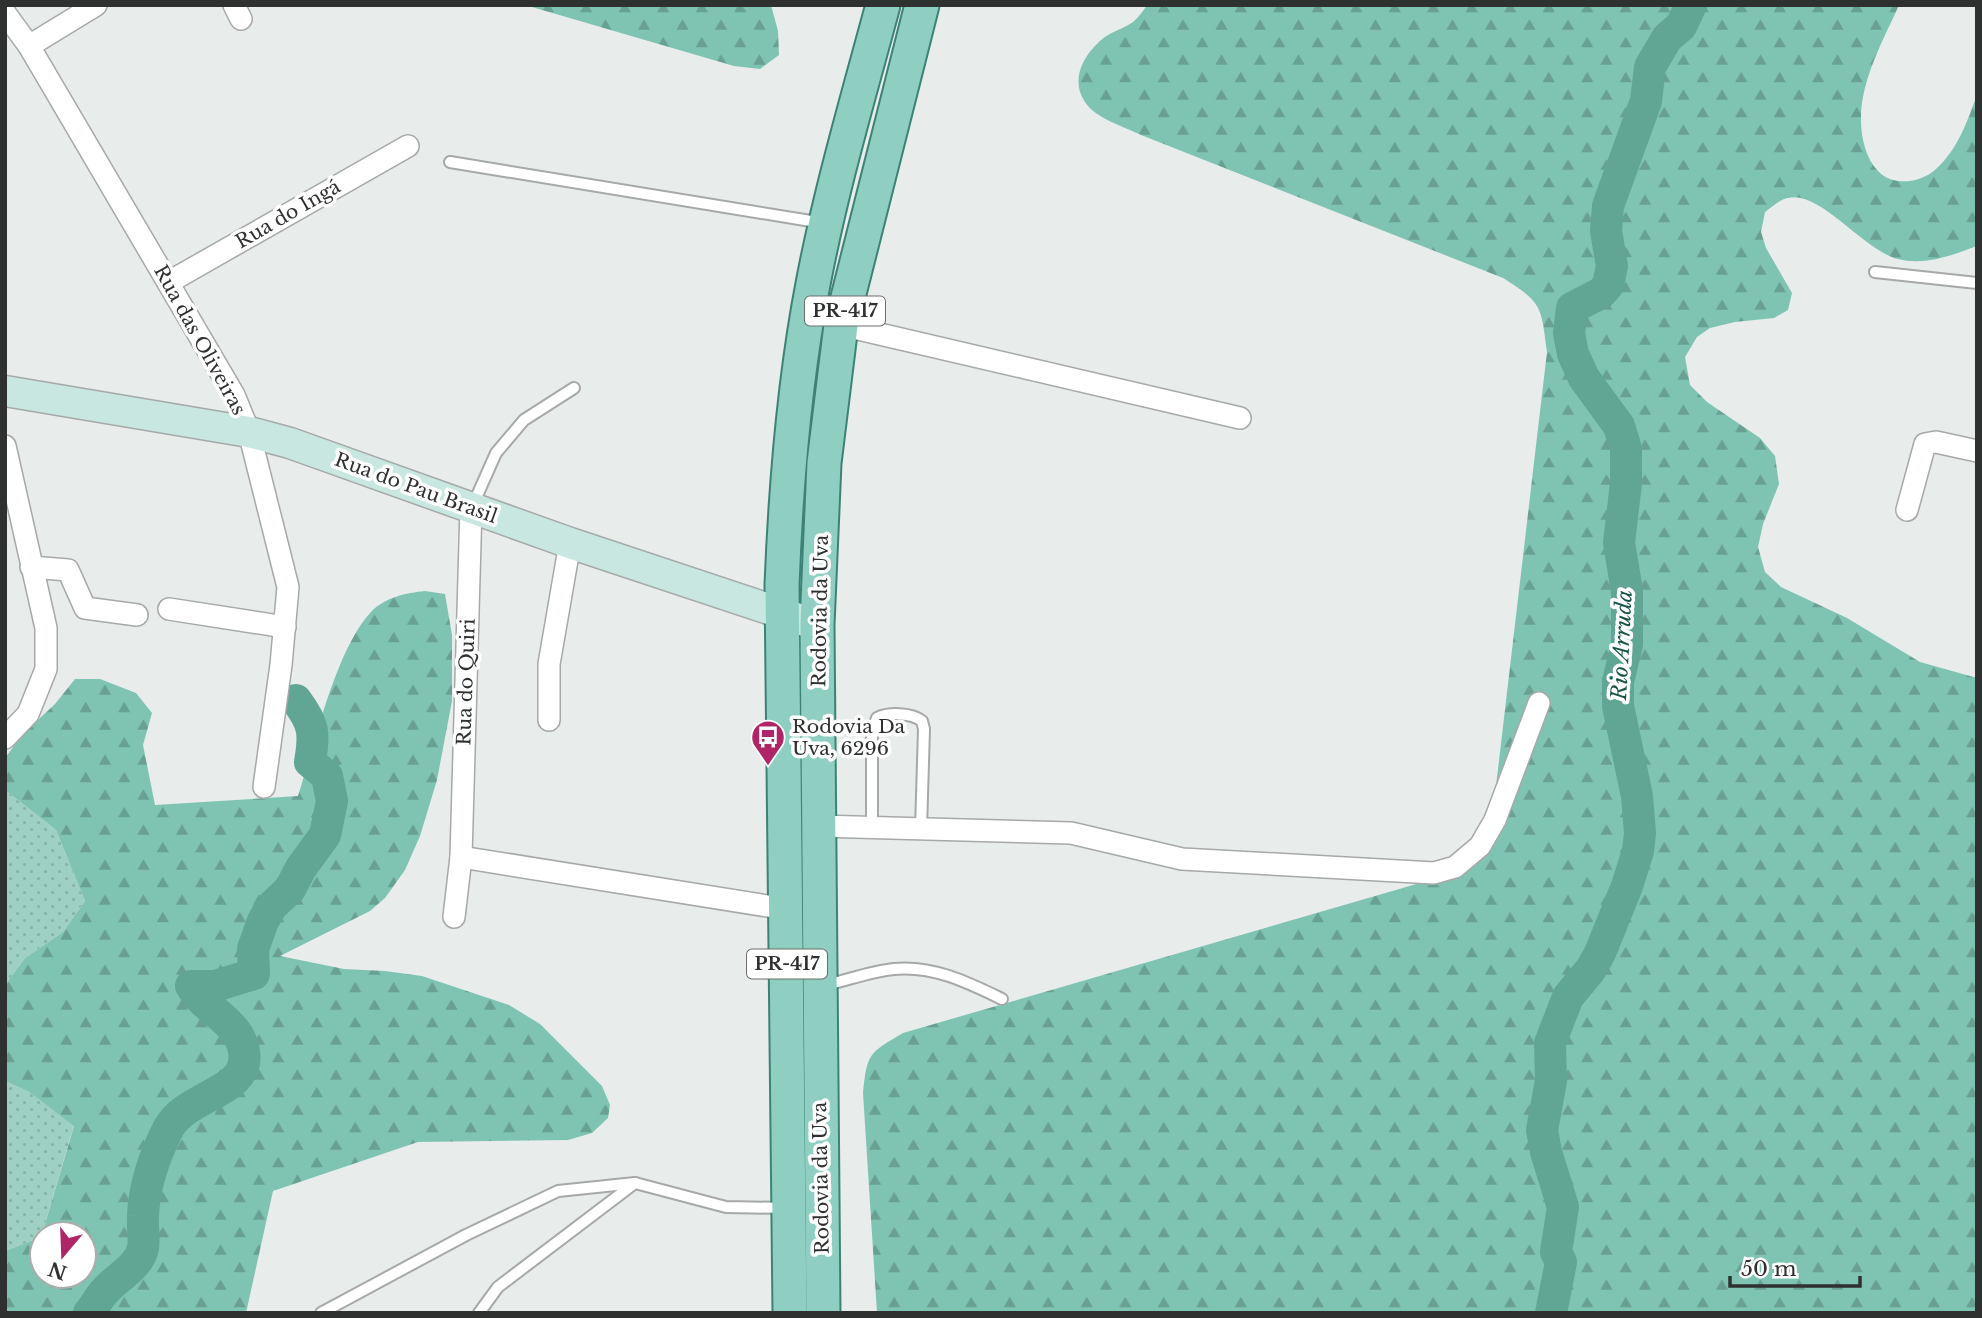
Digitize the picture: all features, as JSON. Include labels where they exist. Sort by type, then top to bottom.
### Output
[{"type":"main road","name":"Rodovia da Uva","points":[[790,1313],[782,584],[785,508],[795,401],[825,223],[883,5]]},
{"type":"main road","name":"Rodovia da Uva","points":[[822,1313],[817,625],[824,463],[841,325],[922,5]]},
{"type":"street","points":[[29,46],[96,5]]},
{"type":"street","name":"Rua das Oliveiras","points":[[5,13],[29,46],[169,282],[234,395],[249,432],[288,587],[264,787]]},
{"type":"street","name":"Rua do Ingá","points":[[169,282],[408,146]]},
{"type":"street","points":[[841,325],[1240,418]]},
{"type":"street","name":"Rua do Pau Brasil","points":[[5,390],[249,432],[290,443],[570,543],[817,625]]},
{"type":"street","points":[[1907,510],[1925,444],[1936,442],[1977,451]]},
{"type":"street","points":[[5,446],[46,628],[46,669],[28,714],[5,738]]},
{"type":"street","name":"Rua do Quiri","points":[[454,917],[461,857],[471,507]]},
{"type":"street","points":[[549,720],[549,664],[570,543]]},
{"type":"street","points":[[31,567],[68,570],[85,608],[137,615]]},
{"type":"street","points":[[169,609],[285,627]]},
{"type":"street","points":[[818,826],[1071,833],[1182,859],[1434,873],[1455,867],[1480,846],[1495,820],[1539,703]]},
{"type":"street","points":[[461,857],[786,909]]},
{"type":"lane","points":[[450,162],[825,223]]},
{"type":"lane","points":[[1875,272],[1977,284]]},
{"type":"lane","points":[[471,507],[496,453],[524,419],[574,388]]},
{"type":"lane","points":[[873,828],[872,732],[877,718],[885,714],[916,716],[922,721],[921,829]]},
{"type":"lane","points":[[820,987],[893,969],[921,968],[968,982],[1002,999]]},
{"type":"lane","points":[[321,1313],[466,1235],[558,1191],[635,1183],[726,1207],[789,1208]]},
{"type":"lane","points":[[478,1313],[498,1287],[635,1183]]},
{"type":"green space","points":[[525,5],[771,5],[778,31],[779,55],[760,69],[734,66]]},
{"type":"green space","points":[[1147,5],[1899,5],[1868,76],[1861,121],[1865,148],[1870,160],[1884,176],[1899,181],[1915,180],[1930,174],[1944,161],[1961,135],[1977,95],[1977,246],[1929,260],[1898,259],[1871,245],[1814,203],[1801,198],[1785,199],[1765,212],[1761,232],[1766,248],[1792,293],[1788,310],[1774,318],[1710,328],[1697,337],[1685,357],[1690,385],[1707,402],[1760,438],[1775,456],[1779,484],[1763,524],[1758,547],[1765,572],[1781,587],[1847,618],[1920,662],[1977,678],[1977,1313],[877,1313],[863,1093],[868,1062],[876,1050],[903,1033],[1413,885],[1449,872],[1490,823],[1547,352],[1538,307],[1526,294],[1503,278],[1141,135],[1096,113],[1080,93],[1079,75],[1086,58],[1108,35],[1133,22]]},
{"type":"green space","points":[[425,591],[445,594],[452,635],[452,701],[437,780],[420,836],[405,870],[385,898],[370,911],[280,956],[344,969],[422,976],[509,1005],[540,1024],[602,1086],[610,1105],[608,1118],[592,1133],[568,1140],[418,1142],[273,1191],[246,1313],[5,1313],[5,1251],[28,1242],[28,1290],[98,1290],[98,1220],[46,1220],[74,1126],[29,1092],[5,1081],[5,985],[25,958],[63,932],[85,901],[56,830],[5,790],[5,758],[23,734],[55,704],[75,679],[100,679],[136,693],[152,713],[143,745],[155,805],[298,796],[327,699],[358,628],[371,612],[389,599]]},
{"type":"green space","points":[[5,790],[56,830],[85,901],[63,932],[25,958],[5,985]]},
{"type":"green space","points":[[5,1081],[29,1092],[74,1125],[46,1220],[28,1220],[28,1242],[5,1251]]},
{"type":"waterway","name":"Rio Arruda","points":[[1551,1313],[1561,1262],[1556,1252],[1563,1207],[1542,1130],[1551,1081],[1550,1043],[1568,997],[1591,969],[1600,953],[1627,886],[1638,851],[1640,833],[1637,796],[1618,706],[1618,682],[1627,644],[1627,591],[1619,543],[1626,483],[1626,449],[1619,426],[1584,378],[1573,354],[1569,333],[1572,308],[1601,293],[1608,285],[1612,266],[1606,231],[1608,206],[1646,101],[1650,67],[1667,38],[1681,26],[1691,5]]},
{"type":"waterway","points":[[89,1313],[103,1293],[141,1255],[148,1183],[168,1129],[177,1117],[189,1108],[228,1085],[238,1076],[244,1065],[244,1051],[236,1032],[191,986],[215,986],[254,974],[253,949],[263,921],[271,907],[290,889],[301,868],[325,835],[332,801],[327,776],[310,762],[312,729],[296,700]]},
{"type":"place","name":"Rodovia Da Uva, 6296","points":[[768,767]]}]
